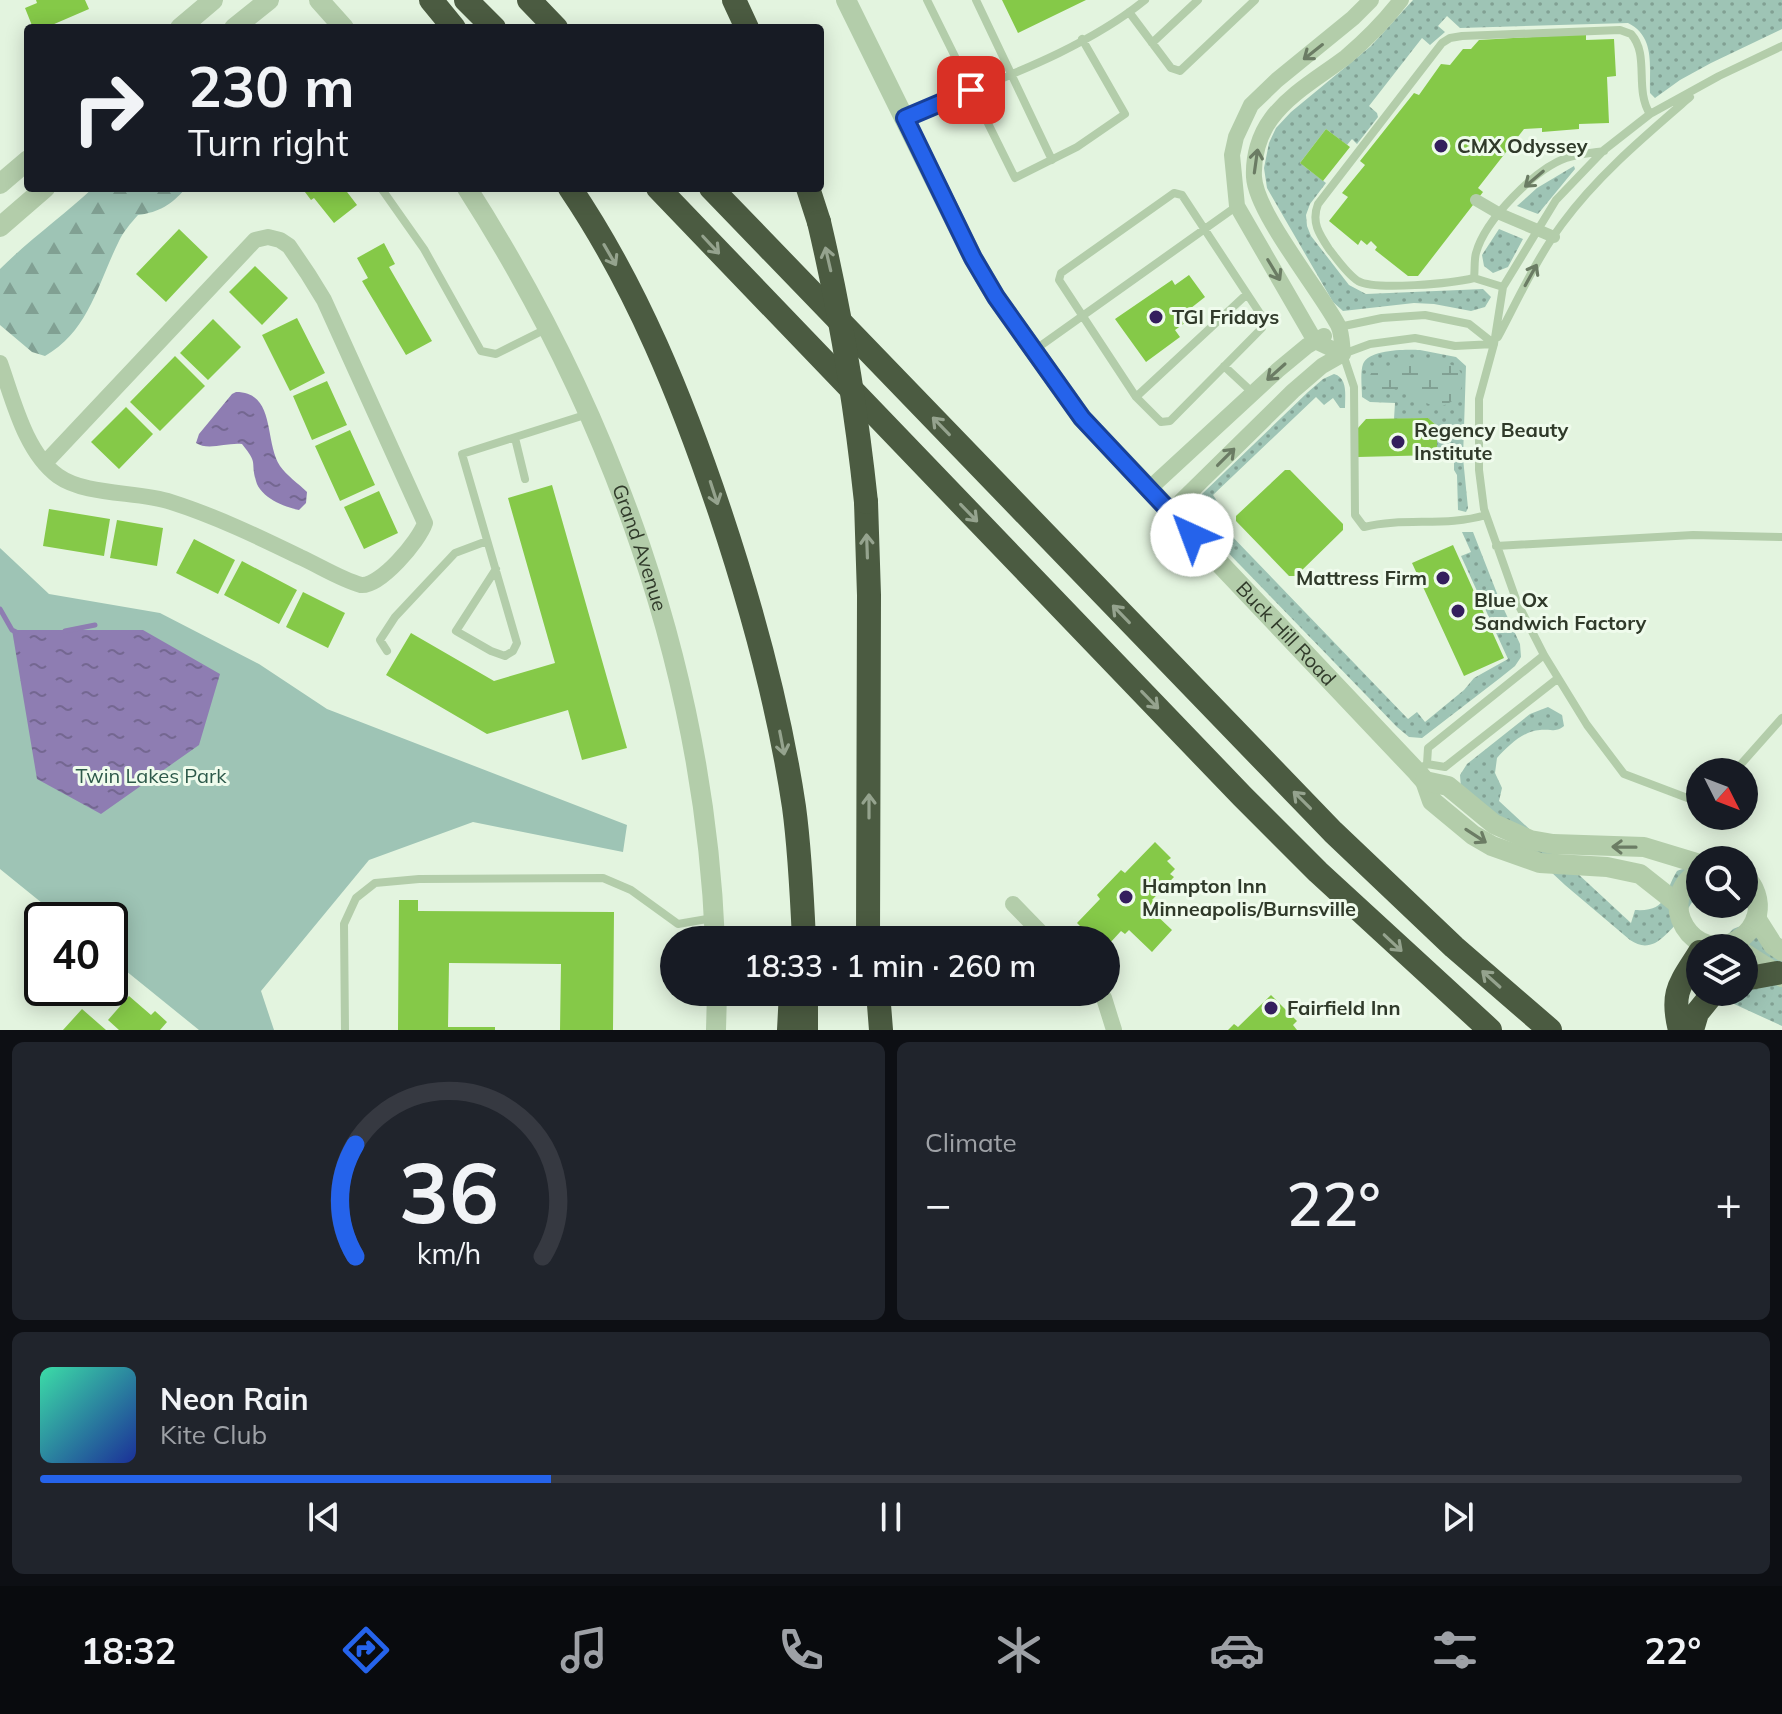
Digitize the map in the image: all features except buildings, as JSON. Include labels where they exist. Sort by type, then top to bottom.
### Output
[{"type":"highway","points":[[431,0],[451,24]]},
{"type":"highway","points":[[466,0],[490,24]]},
{"type":"highway","points":[[529,0],[552,24]]},
{"type":"highway","points":[[734,0],[745,24]]},
{"type":"highway","points":[[572,192],[634,297],[681,399],[752,607],[794,807],[803,926]]},
{"type":"highway","points":[[662,192],[1242,796],[1318,872],[1490,1030]]},
{"type":"highway","points":[[715,192],[1322,821],[1454,947],[1550,1030]]},
{"type":"highway","points":[[809,192],[839,306],[858,425],[866,502],[869,595],[868,926]]},
{"type":"highway","points":[[869,840],[874,926]]},
{"type":"highway","points":[[796,926],[800,866]]},
{"type":"highway","points":[[1758,974],[1780,967]]},
{"type":"highway","points":[[1680,1030],[1676,998],[1686,971]]},
{"type":"highway","points":[[789,1030],[790,1006]]},
{"type":"highway","points":[[806,1006],[806,1030]]},
{"type":"highway","points":[[868,1006],[868,1030]]},
{"type":"highway","points":[[879,1006],[881,1030]]},
{"type":"highway","points":[[1692,1030],[1703,1006]]},
{"type":"street","points":[[185,24],[213,0]]},
{"type":"street","points":[[239,24],[269,0]]},
{"type":"street","points":[[319,0],[340,24]]},
{"type":"street","name":"Buck Hill Road","points":[[846,0],[973,258],[996,297],[1082,418],[1423,772],[1448,786],[1494,824],[1530,840],[1553,844],[1644,847],[1686,860]]},
{"type":"street","points":[[1343,354],[1315,341],[1237,206],[1232,155],[1236,137],[1251,105],[1277,80],[1345,26],[1371,0]]},
{"type":"street","points":[[1343,354],[1339,327],[1257,190],[1254,177],[1256,154],[1260,137],[1280,109],[1364,40],[1401,0]]},
{"type":"street","points":[[0,184],[24,163]]},
{"type":"street","points":[[0,227],[40,192]]},
{"type":"street","name":"Grand Avenue","points":[[469,192],[548,328],[589,414],[630,515],[654,586],[671,645],[696,768],[714,926]]},
{"type":"street","points":[[1476,200],[1554,237]]},
{"type":"street","points":[[0,363],[32,443],[45,463],[74,484],[163,499],[184,506],[264,539],[358,585],[369,586],[379,580],[421,533],[425,523],[324,300],[289,246],[268,237],[255,240],[45,463]]},
{"type":"street","points":[[1149,489],[1253,393],[1315,341],[1339,327]]},
{"type":"street","points":[[1170,512],[1293,391],[1322,366],[1343,354]]},
{"type":"street","name":"Buck Hill Road","points":[[1423,772],[1432,801],[1473,835],[1492,846],[1540,863],[1607,867],[1640,874],[1678,904]]},
{"type":"street","points":[[1686,883],[1678,904],[1685,929],[1690,934]]},
{"type":"street","points":[[1013,904],[1034,926]]},
{"type":"street","points":[[1747,934],[1756,918]]},
{"type":"street","points":[[1756,918],[1773,945],[1780,967]]},
{"type":"street","points":[[1758,957],[1780,967]]},
{"type":"street","points":[[716,1030],[717,1006]]},
{"type":"street","points":[[1106,1006],[1114,1030]]},
{"type":"lane","points":[[927,0],[1015,178],[1077,147],[1125,114],[1082,39]]},
{"type":"lane","points":[[976,0],[1052,160]]},
{"type":"lane","points":[[905,118],[1082,39],[1145,0]]},
{"type":"lane","points":[[1152,43],[1198,0]]},
{"type":"lane","points":[[1129,12],[1171,68],[1180,71],[1255,0]]},
{"type":"lane","points":[[1503,287],[1474,278],[1457,282],[1372,286],[1357,281],[1320,237],[1315,224],[1314,214],[1318,204],[1442,43],[1462,36],[1620,30],[1631,34],[1640,49],[1643,102],[1650,114]]},
{"type":"lane","points":[[1686,797],[1624,774],[1557,679],[1544,655],[1517,602],[1486,515],[1479,470],[1479,399],[1494,344],[1503,287],[1556,200],[1604,150],[1650,114],[1782,46]]},
{"type":"lane","points":[[1494,344],[1563,223],[1635,144],[1702,86]]},
{"type":"lane","points":[[1474,278],[1476,252],[1490,226],[1532,180],[1566,158],[1604,150]]},
{"type":"lane","points":[[384,192],[424,249],[481,351],[496,354],[548,328]]},
{"type":"lane","points":[[1174,193],[1182,195],[1205,228],[1263,318],[1262,328],[1170,421],[1161,422],[1136,397],[1059,280],[1061,273],[1174,193]]},
{"type":"lane","points":[[1034,351],[1237,206]]},
{"type":"lane","points":[[1136,397],[1247,294]]},
{"type":"lane","points":[[1339,327],[1382,318],[1425,315],[1469,324],[1494,344]]},
{"type":"lane","points":[[1486,515],[1464,522],[1382,523],[1364,527],[1355,515],[1354,387],[1343,354],[1370,344],[1415,338],[1455,346],[1494,344]]},
{"type":"lane","points":[[1224,366],[1253,393]]},
{"type":"lane","points":[[496,569],[456,631],[505,656],[513,651],[517,643],[496,569],[462,454],[589,414]]},
{"type":"lane","points":[[515,438],[525,479]]},
{"type":"lane","points":[[1496,546],[1693,535],[1782,537]]},
{"type":"lane","points":[[387,651],[380,640],[395,617],[455,553],[487,541]]},
{"type":"lane","points":[[1544,655],[1428,748],[1423,772],[1445,767],[1557,679]]},
{"type":"lane","points":[[1746,758],[1782,718]]},
{"type":"lane","points":[[345,1030],[344,924],[356,898],[375,883],[419,879],[603,878],[631,890],[678,924],[714,918]]},
{"type":"green space","points":[[1413,0],[1782,0],[1782,29],[1711,63],[1655,98],[1650,93],[1647,44],[1637,29],[1628,23],[1460,28],[1447,16],[1438,26],[1445,32],[1430,45],[1422,38],[1369,106],[1378,117],[1357,144],[1352,139],[1347,145],[1326,129],[1300,163],[1326,183],[1310,204],[1306,215],[1307,226],[1311,236],[1349,285],[1366,294],[1483,289],[1491,297],[1485,307],[1471,311],[1414,303],[1343,311],[1333,302],[1267,188],[1264,168],[1269,143],[1276,128],[1291,112],[1371,46]]},
{"type":"green space","points":[[1574,166],[1575,169],[1538,214],[1517,206],[1537,188]]},
{"type":"green space","points":[[88,192],[182,192],[165,207],[138,215],[127,228],[82,320],[60,346],[45,356],[32,352],[0,325],[0,269]]},
{"type":"green space","points":[[1499,229],[1523,239],[1508,267],[1493,273],[1484,266],[1482,255]]},
{"type":"green space","points":[[1420,350],[1456,357],[1466,366],[1463,458],[1466,512],[1458,510],[1454,460],[1440,459],[1437,455],[1437,426],[1428,418],[1394,419],[1395,403],[1370,402],[1362,397],[1363,364],[1367,359],[1389,351]]},
{"type":"green space","points":[[1401,362],[1453,365],[1461,373],[1462,385],[1452,401],[1436,406],[1402,389],[1376,391],[1368,380],[1372,371]]},
{"type":"green space","points":[[1334,374],[1344,383],[1345,408],[1340,408],[1333,398],[1324,405],[1316,397],[1213,495],[1225,529],[1408,719],[1417,712],[1425,722],[1474,678],[1508,659],[1461,556],[1471,552],[1462,532],[1473,532],[1520,644],[1521,657],[1515,666],[1422,738],[1409,737],[1397,727],[1210,534],[1197,515],[1198,500],[1202,494],[1308,392]]},
{"type":"green space","name":"Twin Lakes Park","points":[[0,548],[49,594],[160,613],[259,664],[327,709],[627,825],[623,852],[473,822],[369,860],[261,991],[274,1030],[199,1030],[128,973],[128,902],[41,902],[0,869]]},
{"type":"green space","points":[[1548,707],[1562,715],[1564,726],[1528,733],[1497,758],[1495,773],[1502,788],[1499,801],[1631,923],[1635,910],[1646,910],[1660,904],[1677,871],[1686,870],[1686,911],[1655,943],[1642,945],[1630,940],[1565,885],[1461,788],[1460,775],[1467,764],[1530,714]]},
{"type":"green space","points":[[1748,923],[1782,945],[1782,1026],[1738,1006],[1758,1006],[1758,934],[1728,934]]},
{"type":"water","points":[[236,392],[249,394],[258,400],[263,409],[280,466],[307,492],[306,503],[299,510],[280,504],[262,492],[256,481],[252,459],[242,444],[206,446],[196,443],[199,434]]},
{"type":"water","points":[[12,630],[143,630],[220,674],[199,745],[101,814],[37,779]]},
{"type":"waterway","points":[[0,609],[16,632]]},
{"type":"waterway","points":[[65,631],[95,625]]},
{"type":"place","name":"CMX Odyssey","points":[[1441,146]]},
{"type":"place","name":"TGI Fridays","points":[[1156,317]]},
{"type":"place","name":"Regency Beauty Institute","points":[[1398,442]]},
{"type":"place","name":"Mattress Firm","points":[[1443,578]]},
{"type":"place","name":"Blue Ox Sandwich Factory","points":[[1458,611]]},
{"type":"place","name":"Hampton Inn Minneapolis/Burnsville","points":[[1126,897]]},
{"type":"place","name":"Fairfield Inn","points":[[1271,1008]]},
{"type":"route","points":[[971,90],[905,118],[973,258],[996,297],[1082,418],[1192,535]]}]
